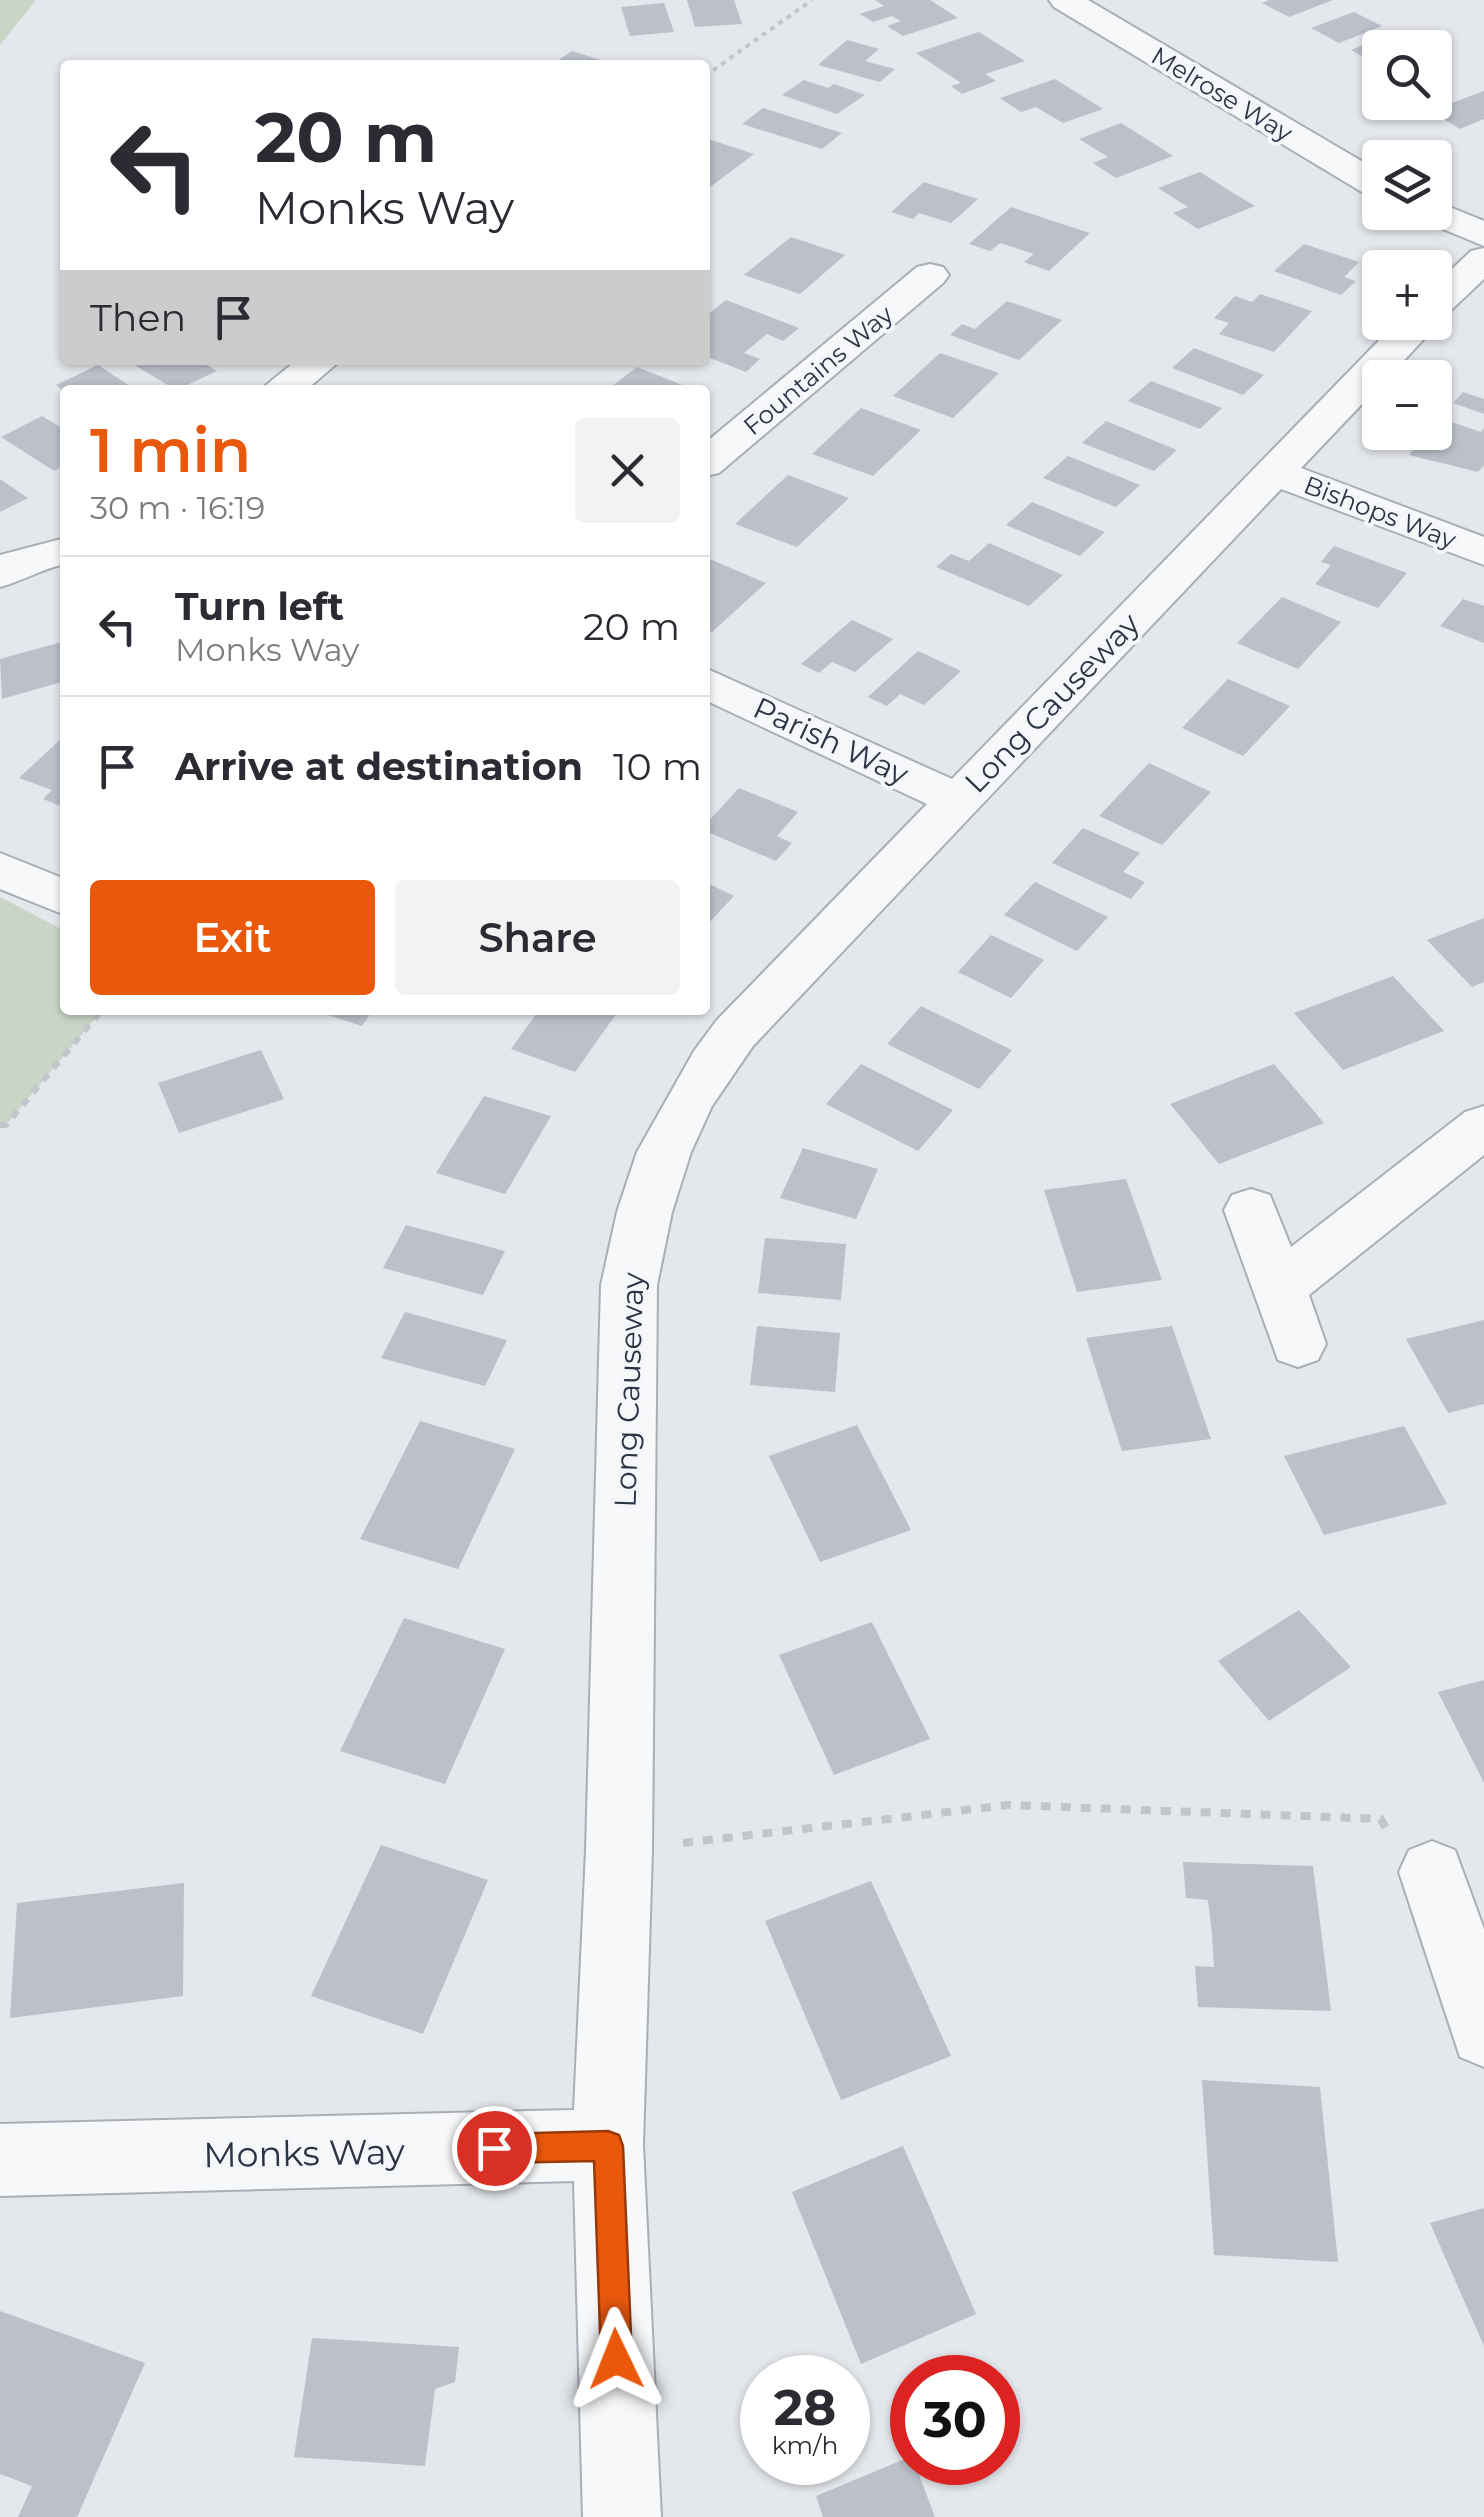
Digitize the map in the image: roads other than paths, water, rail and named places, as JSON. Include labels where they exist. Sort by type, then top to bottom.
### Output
[{"type":"street","name":"Melrose Way","points":[[1065,0],[1362,176]]},
{"type":"street","points":[[1452,220],[1484,235]]},
{"type":"street","points":[[1452,289],[1484,259]]},
{"type":"street","name":"Fountains Way","points":[[710,460],[930,275]]},
{"type":"street","name":"Long Causeway","points":[[622,2517],[608,2146],[619,1850],[629,1284],[642,1214],[662,1149],[694,1088],[736,1034],[1401,340]]},
{"type":"street","points":[[287,385],[315,365]]},
{"type":"street","name":"Bishops Way","points":[[1276,473],[1484,552]]},
{"type":"street","points":[[0,574],[23,559],[60,552]]},
{"type":"street","name":"Parish Way","points":[[710,684],[958,800]]},
{"type":"street","points":[[0,870],[60,896]]},
{"type":"street","points":[[1278,1288],[1484,1126]]},
{"type":"street","points":[[1251,1210],[1298,1344]]},
{"type":"street","points":[[1432,1872],[1478,1995]]},
{"type":"street","name":"Monks Way","points":[[0,2160],[608,2146]]}]
